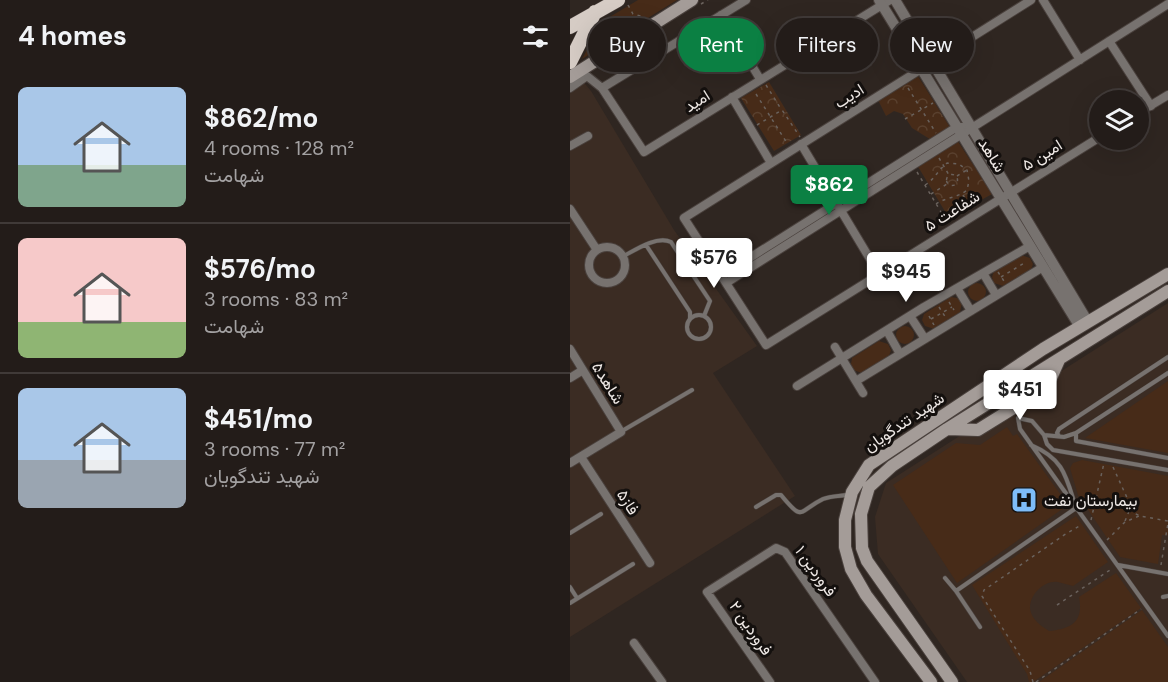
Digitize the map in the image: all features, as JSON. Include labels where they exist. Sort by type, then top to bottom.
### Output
[{"type":"highway","points":[[570,27],[618,0]]},
{"type":"highway","points":[[570,62],[595,12]]},
{"type":"main road","points":[[663,18],[692,0]]},
{"type":"main road","points":[[570,77],[588,66]]},
{"type":"main road","name":"شهید تندگویان","points":[[931,682],[866,595],[851,568],[845,547],[845,520],[851,495],[869,465],[1084,324],[1168,274]]},
{"type":"main road","name":"شهید تندگویان","points":[[952,682],[867,561],[862,548],[861,514],[869,487],[892,466],[946,429],[1168,291]]},
{"type":"main road","points":[[946,429],[978,430],[1016,419],[1047,387],[1060,359]]},
{"type":"main road","points":[[994,382],[1016,419]]},
{"type":"main road","points":[[883,456],[892,466]]},
{"type":"main road","points":[[851,568],[867,561]]},
{"type":"street","points":[[570,88],[588,76],[602,88],[746,0]]},
{"type":"street","name":"شاهد","points":[[895,0],[906,18]]},
{"type":"street","name":"ادیب","points":[[974,36],[1031,0]]},
{"type":"street","points":[[1043,0],[1080,60]]},
{"type":"street","name":"شاهد","points":[[884,2],[893,18]]},
{"type":"street","name":"امید","points":[[602,88],[644,152],[750,85],[763,82],[884,2]]},
{"type":"street","points":[[724,279],[839,207],[939,138],[972,128],[1168,4]]},
{"type":"street","points":[[721,15],[763,82]]},
{"type":"street","points":[[1109,41],[1151,106],[1168,95]]},
{"type":"street","name":"ادیب","points":[[724,279],[684,218],[915,72]]},
{"type":"street","name":"شاهد","points":[[923,72],[979,163],[1005,195],[1084,324]]},
{"type":"street","name":"شاهد","points":[[939,72],[972,128],[1030,246],[1084,324]]},
{"type":"street","points":[[732,97],[771,163]]},
{"type":"street","points":[[839,207],[935,153],[960,131]]},
{"type":"street","points":[[570,146],[588,136]]},
{"type":"street","points":[[802,143],[879,274]]},
{"type":"street","name":"امین ۵","points":[[1005,195],[1089,144]]},
{"type":"street","name":"شفاعت ۵","points":[[724,279],[766,345],[1005,195]]},
{"type":"street","points":[[570,209],[597,250]]},
{"type":"street","points":[[797,386],[910,316],[1030,246]]},
{"type":"street","points":[[605,247],[615,249],[622,256],[625,267],[621,276],[613,282],[603,283],[594,278],[589,270],[589,259],[597,250],[605,247]]},
{"type":"street","points":[[856,381],[1043,267]]},
{"type":"street","points":[[983,273],[996,295]]},
{"type":"street","points":[[957,288],[971,310]]},
{"type":"street","points":[[910,316],[925,339]]},
{"type":"street","points":[[887,331],[900,354]]},
{"type":"street","points":[[836,348],[863,393]]},
{"type":"street","name":"شاهد۵","points":[[570,350],[621,432]]},
{"type":"street","points":[[570,378],[583,370]]},
{"type":"street","points":[[570,463],[621,432]]},
{"type":"street","name":"فاز۵","points":[[581,457],[650,563]]},
{"type":"street","name":"فروردین ۱","points":[[707,592],[776,548],[785,552],[876,682]]},
{"type":"street","name":"فروردین ۲","points":[[707,592],[770,682]]},
{"type":"street","points":[[634,643],[662,682]]},
{"type":"lane","points":[[622,256],[646,245],[665,240],[671,242],[710,301],[704,316]]},
{"type":"lane","points":[[646,245],[690,312],[687,331],[691,337],[704,338],[709,334],[711,327],[704,316],[697,315],[690,318]]},
{"type":"lane","points":[[1059,436],[1057,433],[1059,429],[1168,357]]},
{"type":"lane","points":[[1044,435],[1076,434],[1168,373]]},
{"type":"lane","points":[[621,432],[692,390]]},
{"type":"lane","points":[[1016,419],[1032,421],[1053,450],[1168,470]]},
{"type":"lane","points":[[1016,419],[1023,424],[1032,421]]},
{"type":"lane","points":[[1016,419],[1031,445],[1168,636]]},
{"type":"lane","points":[[1076,434],[1076,441],[1168,458]]},
{"type":"lane","points":[[1031,445],[1054,457],[1064,471],[1076,508]]},
{"type":"lane","points":[[756,507],[776,495],[781,495],[794,511],[799,513],[805,512],[824,499],[851,495]]},
{"type":"lane","points":[[956,591],[1076,508]]},
{"type":"lane","points":[[570,533],[601,514]]},
{"type":"lane","points":[[570,603],[633,564]]},
{"type":"lane","points":[[1117,565],[1168,574]]},
{"type":"lane","points":[[945,578],[980,627]]},
{"type":"lane","points":[[570,587],[577,598]]},
{"type":"path","points":[[623,0],[633,14],[642,15],[645,18]]},
{"type":"path","points":[[903,80],[939,138]]},
{"type":"path","points":[[763,82],[802,143]]},
{"type":"path","points":[[750,85],[792,150]]},
{"type":"path","points":[[905,119],[940,99]]},
{"type":"path","points":[[751,129],[782,110]]},
{"type":"path","points":[[935,153],[949,176],[947,177],[948,183]]},
{"type":"path","points":[[925,185],[935,178],[939,169],[947,163],[959,165],[967,170],[969,181],[967,190],[962,194],[946,197],[936,204]]},
{"type":"path","points":[[949,176],[956,176],[979,163]]},
{"type":"path","points":[[913,166],[951,229]]},
{"type":"path","points":[[948,183],[954,186],[958,183],[956,176]]},
{"type":"path","points":[[931,195],[948,183]]},
{"type":"path","points":[[962,194],[974,215]]},
{"type":"path","points":[[1001,277],[1026,262]]},
{"type":"path","points":[[994,267],[1008,288]]},
{"type":"path","points":[[935,301],[949,324]]},
{"type":"path","points":[[949,301],[954,310]]},
{"type":"path","points":[[931,319],[952,307]]},
{"type":"path","points":[[929,315],[935,326]]},
{"type":"path","points":[[1105,459],[1092,518],[984,590],[982,596],[1030,671],[1034,682],[1146,605]]},
{"type":"path","points":[[1111,460],[1130,508],[1140,516],[1168,521],[1160,572]]},
{"type":"path","points":[[1125,522],[1130,508]]},
{"type":"path","points":[[1102,544],[1125,522],[1140,516]]},
{"type":"path","points":[[1057,605],[1117,565]]},
{"type":"shaded area","points":[[581,79],[591,91],[674,230],[757,346],[713,373],[795,496],[570,637],[570,86]]},
{"type":"shaded area","name":"بیمارستان نفت","points":[[1168,303],[1168,682],[967,682],[878,554],[875,517],[886,483]]},
{"type":"green space","points":[[638,0],[677,0],[648,18],[608,18]]},
{"type":"green space","points":[[916,73],[951,129],[933,141],[912,128],[903,114],[894,111],[886,116],[877,98]]},
{"type":"green space","points":[[769,82],[801,135],[774,151],[741,98]]},
{"type":"green space","points":[[957,140],[992,194],[949,218],[917,165]]},
{"type":"green space","points":[[1021,255],[1030,258],[1033,264],[1031,270],[1003,286],[994,283],[992,277],[994,271]]},
{"type":"green space","points":[[973,283],[981,283],[986,288],[984,299],[973,301],[968,296],[968,288]]},
{"type":"green space","points":[[951,297],[957,298],[962,303],[960,312],[934,329],[925,326],[922,320],[924,314]]},
{"type":"green space","points":[[901,326],[909,326],[914,331],[912,342],[901,344],[896,339],[896,331]]},
{"type":"green space","points":[[879,341],[888,344],[891,350],[889,356],[862,373],[853,370],[852,358]]},
{"type":"green space","points":[[1168,381],[1168,453],[1085,438]]},
{"type":"green space","points":[[1007,427],[1013,436],[1017,434],[1068,505],[957,583],[893,485],[956,443],[980,445]]},
{"type":"green space","points":[[1082,460],[1168,476],[1168,535],[1162,535],[1158,564],[1120,557],[1078,495],[1070,468],[1073,463]]},
{"type":"green space","points":[[1076,516],[1108,562],[1073,586],[1053,582],[1043,586],[1035,594],[1030,604],[1031,613],[1035,619],[1049,631],[1069,626],[1074,623],[1080,613],[1079,597],[1116,573],[1141,608],[1033,682],[1029,682],[1027,674],[972,585]]},
{"type":"green space","points":[[1142,610],[1168,647],[1168,682],[1039,682]]},
{"type":"place","name":"بیمارستان نفت","points":[[1024,500]]}]
